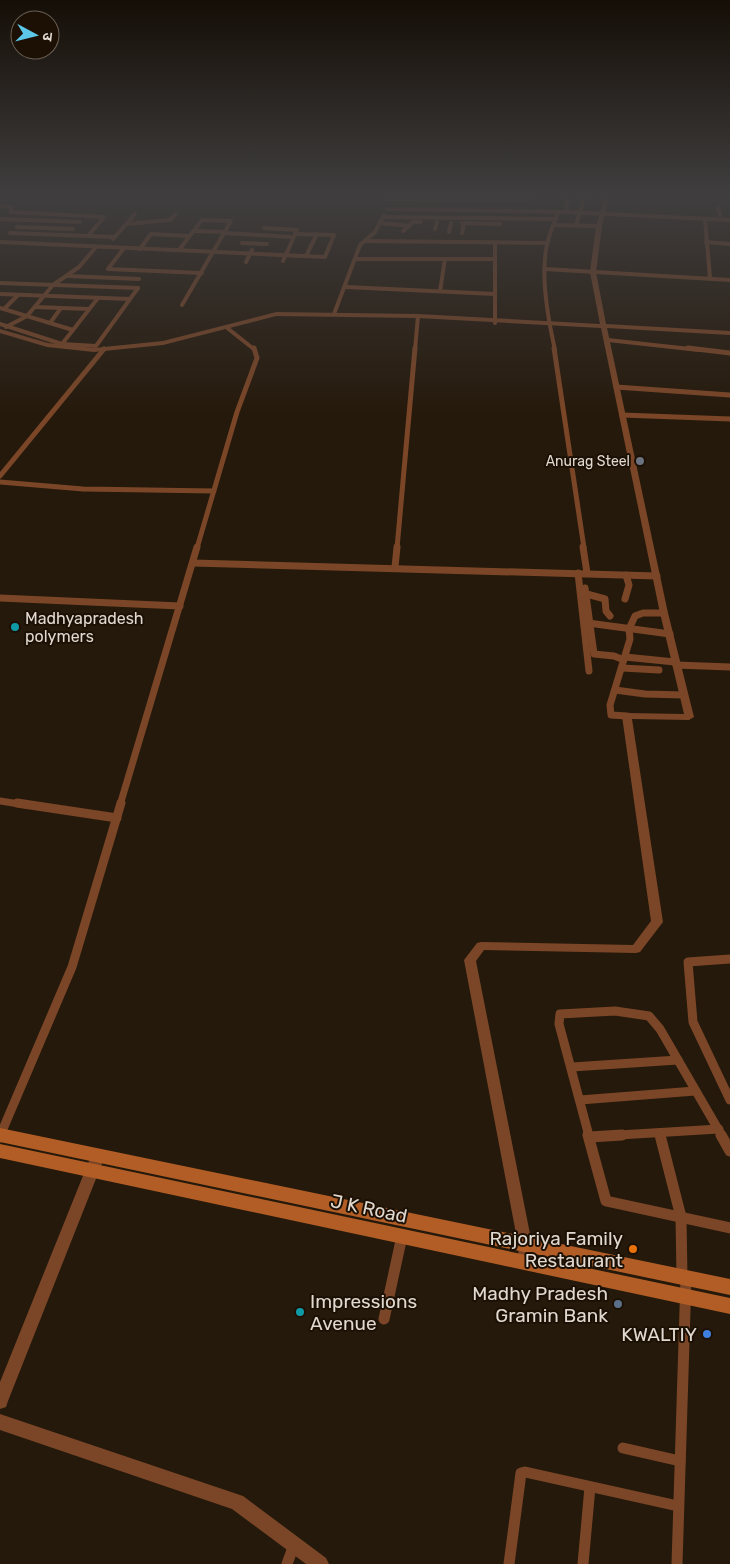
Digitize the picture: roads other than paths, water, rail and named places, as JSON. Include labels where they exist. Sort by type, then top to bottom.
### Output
[{"type":"main road","name":"J K Road","points":[[0,1140],[402,1236],[730,1306]]},
{"type":"main road","name":"J K Road","points":[[95,1163],[525,1244],[730,1287]]},
{"type":"street","points":[[0,330],[28,316],[53,285],[76,269]]},
{"type":"street","points":[[108,269],[202,273]]},
{"type":"street","points":[[182,305],[204,269]]},
{"type":"street","points":[[334,314],[352,269]]},
{"type":"street","points":[[440,291],[443,269]]},
{"type":"street","points":[[494,269],[495,322]]},
{"type":"street","points":[[593,269],[603,325],[608,340],[616,387],[664,613],[689,717],[611,715],[610,706],[630,639],[629,629],[635,616],[643,613],[664,613]]},
{"type":"street","points":[[709,269],[710,278]]},
{"type":"street","points":[[587,573],[545,270],[730,280]]},
{"type":"street","points":[[67,276],[139,279]]},
{"type":"street","points":[[0,283],[138,288],[96,346],[62,344],[0,324]]},
{"type":"street","points":[[346,287],[495,294]]},
{"type":"street","points":[[0,294],[130,299]]},
{"type":"street","points":[[2,309],[18,295]]},
{"type":"street","points":[[62,344],[98,298]]},
{"type":"street","points":[[35,306],[89,309]]},
{"type":"street","points":[[50,323],[61,308]]},
{"type":"street","points":[[2,309],[73,330]]},
{"type":"street","points":[[0,335],[47,348],[102,351],[156,347],[276,314],[334,314],[603,325],[730,333]]},
{"type":"street","points":[[228,328],[279,318],[418,318]]},
{"type":"street","points":[[395,567],[418,318]]},
{"type":"street","points":[[0,1140],[72,967],[237,412],[258,354],[228,328]]},
{"type":"street","points":[[0,330],[46,345],[102,351]]},
{"type":"street","points":[[608,340],[730,353]]},
{"type":"street","points":[[0,476],[102,351]]},
{"type":"street","points":[[616,387],[730,395]]},
{"type":"street","points":[[622,415],[730,419]]},
{"type":"street","points":[[0,482],[83,488],[214,491]]},
{"type":"street","points":[[193,563],[395,567],[657,576]]},
{"type":"street","points":[[578,573],[591,623],[594,654],[659,670]]},
{"type":"street","points":[[625,599],[629,585],[626,575]]},
{"type":"street","points":[[583,591],[605,600],[606,611],[610,616]]},
{"type":"street","points":[[583,591],[583,623],[589,671]]},
{"type":"street","points":[[0,598],[180,606]]},
{"type":"street","points":[[583,623],[670,634]]},
{"type":"street","points":[[624,662],[730,667]]},
{"type":"street","points":[[615,690],[645,694],[684,695]]},
{"type":"street","points":[[526,1262],[525,1244],[470,960],[481,946],[636,949],[657,922],[627,716]]},
{"type":"street","points":[[0,802],[117,818]]},
{"type":"street","points":[[730,959],[688,962],[693,1022],[730,1100]]},
{"type":"street","points":[[730,1151],[660,1029],[648,1016],[614,1011],[560,1014],[559,1024],[572,1067],[606,1202],[730,1228]]},
{"type":"street","points":[[572,1067],[678,1060]]},
{"type":"street","points":[[580,1100],[695,1091]]},
{"type":"street","points":[[590,1137],[719,1129]]},
{"type":"street","points":[[659,1133],[681,1217],[685,1296],[677,1564]]},
{"type":"street","points":[[0,1401],[95,1163]]},
{"type":"street","points":[[384,1319],[402,1236]]},
{"type":"street","points":[[0,1422],[237,1502],[320,1564]]},
{"type":"street","points":[[624,1448],[680,1461]]},
{"type":"street","points":[[509,1564],[521,1474],[525,1472],[678,1506]]},
{"type":"street","points":[[582,1564],[590,1486]]},
{"type":"street","points":[[288,1564],[294,1544]]},
{"type":"place","name":"Anurag Steel","points":[[640,461]]},
{"type":"place","name":"Madhyapradesh polymers","points":[[15,627]]},
{"type":"place","name":"Rajoriya Family Restaurant","points":[[633,1249]]},
{"type":"place","name":"Madhy Pradesh Gramin Bank","points":[[618,1304]]},
{"type":"place","name":"Impressions Avenue","points":[[300,1312]]},
{"type":"place","name":"KWALTIY","points":[[707,1334]]}]
